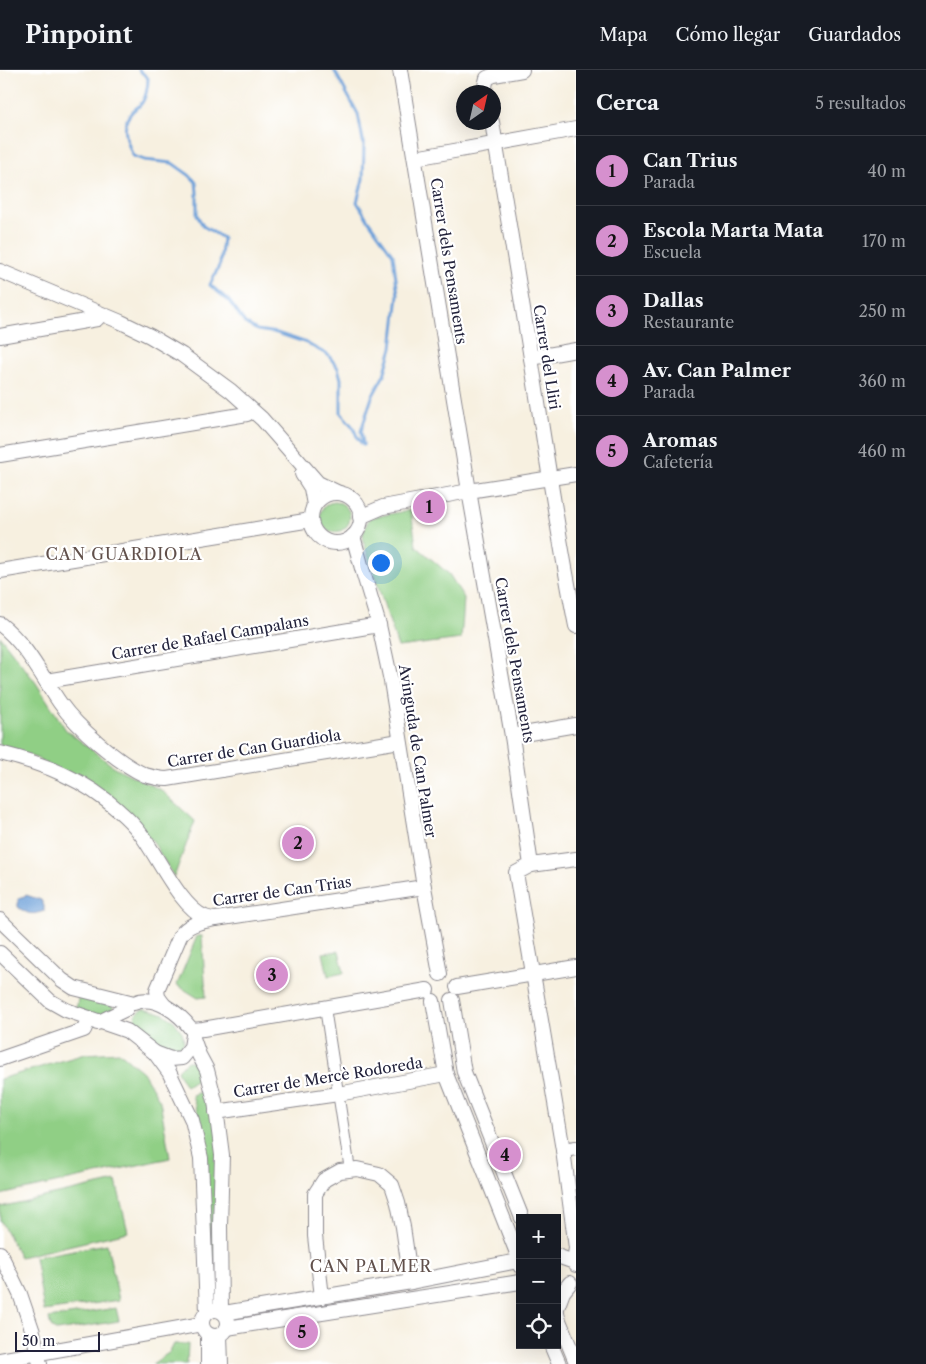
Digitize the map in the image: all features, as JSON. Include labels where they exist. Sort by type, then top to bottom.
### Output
[{"type":"street","name":"Carrer dels Pensaments","points":[[400,70],[512,736],[531,865]]},
{"type":"street","points":[[485,85],[487,78],[494,75],[522,70]]},
{"type":"street","points":[[415,158],[576,129]]},
{"type":"street","name":"Carrer del Lliri","points":[[493,130],[549,478],[569,557],[576,626]]},
{"type":"street","points":[[0,271],[150,336],[182,355],[221,383],[257,413],[318,483],[353,500],[358,507],[360,517],[358,529],[353,536],[339,542],[331,542],[319,536],[313,529],[311,520],[314,505],[308,481],[263,429],[212,383],[168,353],[140,338],[0,278]]},
{"type":"street","points":[[0,336],[97,319]]},
{"type":"street","points":[[531,358],[576,350]]},
{"type":"street","points":[[0,455],[248,414]]},
{"type":"street","points":[[360,517],[383,507],[576,474]]},
{"type":"street","points":[[314,505],[322,497],[339,493]]},
{"type":"street","points":[[0,571],[311,520]]},
{"type":"street","name":"Avinguda de Can Palmer","points":[[353,536],[379,625],[391,681],[440,974]]},
{"type":"street","name":"Carrer de Can Guardiola","points":[[0,624],[26,649],[61,704],[86,732],[129,766],[158,778],[167,779],[187,776],[400,741]]},
{"type":"street","name":"Carrer de Rafael Campalans","points":[[46,681],[379,625]]},
{"type":"street","points":[[512,736],[576,725]]},
{"type":"street","name":"Carrer de Can Trias","points":[[0,753],[41,764],[80,782],[102,795],[139,831],[184,899],[194,910],[205,917],[216,919],[424,887]]},
{"type":"street","points":[[561,1256],[575,1256],[570,1149],[533,974],[516,873],[531,865],[576,859]]},
{"type":"street","points":[[126,1031],[124,1020],[133,1004],[152,986],[181,922],[186,908],[184,899]]},
{"type":"street","points":[[164,1005],[158,997],[157,990],[180,936],[191,925],[216,919]]},
{"type":"street","points":[[0,920],[62,980],[74,988],[133,1004]]},
{"type":"street","points":[[0,953],[50,1001],[91,1023],[126,1031],[155,1053],[169,1072],[192,1120],[201,1158],[221,1364]]},
{"type":"street","points":[[193,1034],[203,1029],[325,1008],[430,995],[443,1004],[454,994],[533,974],[576,967]]},
{"type":"street","points":[[518,1259],[446,1074],[430,995],[429,981],[436,975],[449,976],[456,983],[454,994],[464,1072],[520,1214]]},
{"type":"street","points":[[0,1059],[91,1023],[133,1004],[148,1000],[164,1005],[178,1014],[193,1034],[199,1055],[207,1070],[216,1112],[222,1155],[216,1323],[208,1364]]},
{"type":"street","points":[[325,1008],[350,1170]]},
{"type":"street","points":[[155,1053],[171,1059],[182,1058],[191,1047],[193,1034]]},
{"type":"street","name":"Carrer de Mercè Rodoreda","points":[[216,1112],[338,1094],[446,1074]]},
{"type":"street","points":[[322,1296],[316,1236],[315,1194],[324,1180],[340,1171],[357,1169],[379,1174],[392,1185],[403,1227],[411,1282]]},
{"type":"street","points":[[0,1253],[20,1294],[33,1332],[38,1359]]},
{"type":"street","points":[[0,1360],[38,1359],[216,1323],[322,1296],[411,1282],[516,1262]]},
{"type":"street","points":[[558,1304],[562,1292],[570,1282]]},
{"type":"street","points":[[216,1323],[516,1283]]},
{"type":"street","points":[[561,1325],[576,1362]]},
{"type":"street","points":[[553,1349],[559,1364]]},
{"type":"green space","points":[[335,502],[346,506],[350,517],[346,528],[335,532],[324,528],[320,517],[324,506]]},
{"type":"green space","points":[[411,510],[416,546],[449,574],[464,598],[461,639],[398,647],[364,544],[363,534],[369,518]]},
{"type":"green space","points":[[0,636],[36,683],[66,730],[114,767],[161,790],[195,821],[174,877],[152,840],[41,760],[0,745]]},
{"type":"green space","points":[[197,936],[202,936],[206,997],[198,998],[177,985]]},
{"type":"green space","points":[[339,951],[344,973],[328,976],[323,953]]},
{"type":"green space","points":[[79,995],[110,1002],[113,1007],[112,1013],[105,1017],[76,1009]]},
{"type":"green space","points":[[145,1008],[164,1014],[174,1021],[182,1032],[184,1041],[180,1049],[169,1053],[164,1051],[135,1028],[136,1016]]},
{"type":"green space","points":[[119,1052],[143,1072],[160,1101],[170,1158],[0,1195],[0,1079],[85,1054]]},
{"type":"green space","points":[[187,1061],[197,1063],[204,1082],[195,1080],[186,1086],[177,1071]]},
{"type":"green space","points":[[206,1090],[218,1137],[217,1295],[209,1295],[205,1137],[192,1095]]},
{"type":"green space","points":[[116,1181],[128,1232],[20,1257],[0,1220],[0,1207]]},
{"type":"green space","points":[[107,1244],[119,1300],[44,1311],[35,1257]]},
{"type":"green space","points":[[116,1308],[119,1321],[57,1331],[51,1327],[49,1318]]},
{"type":"green space","points":[[174,1344],[188,1344],[187,1364],[152,1364],[170,1352]]},
{"type":"water","points":[[26,895],[41,900],[44,911],[31,914],[18,907],[18,899]]},
{"type":"waterway","points":[[139,70],[148,78],[148,85],[143,101],[132,112],[126,122],[125,128],[129,145],[133,156],[144,160],[172,163],[196,182],[197,215],[203,226],[223,238],[220,264],[210,285],[229,301],[245,323],[257,330],[277,333],[304,342],[328,355],[338,368],[341,379],[341,413],[353,427],[363,445]]},
{"type":"waterway","points":[[334,70],[358,114],[364,146],[363,179],[357,202],[393,255],[398,295],[392,348],[384,375],[372,397],[361,431],[363,444]]},
{"type":"place","name":"Can Trius","points":[[429,507]]},
{"type":"place","name":"Escola Marta Mata","points":[[298,843]]},
{"type":"place","name":"Dallas","points":[[272,975]]},
{"type":"place","name":"Av. Can Palmer","points":[[505,1155]]},
{"type":"place","name":"Aromas","points":[[302,1332]]},
{"type":"district","name":"CAN GUARDIOLA","points":[[124,554]]},
{"type":"district","name":"CAN PALMER","points":[[371,1266]]}]
